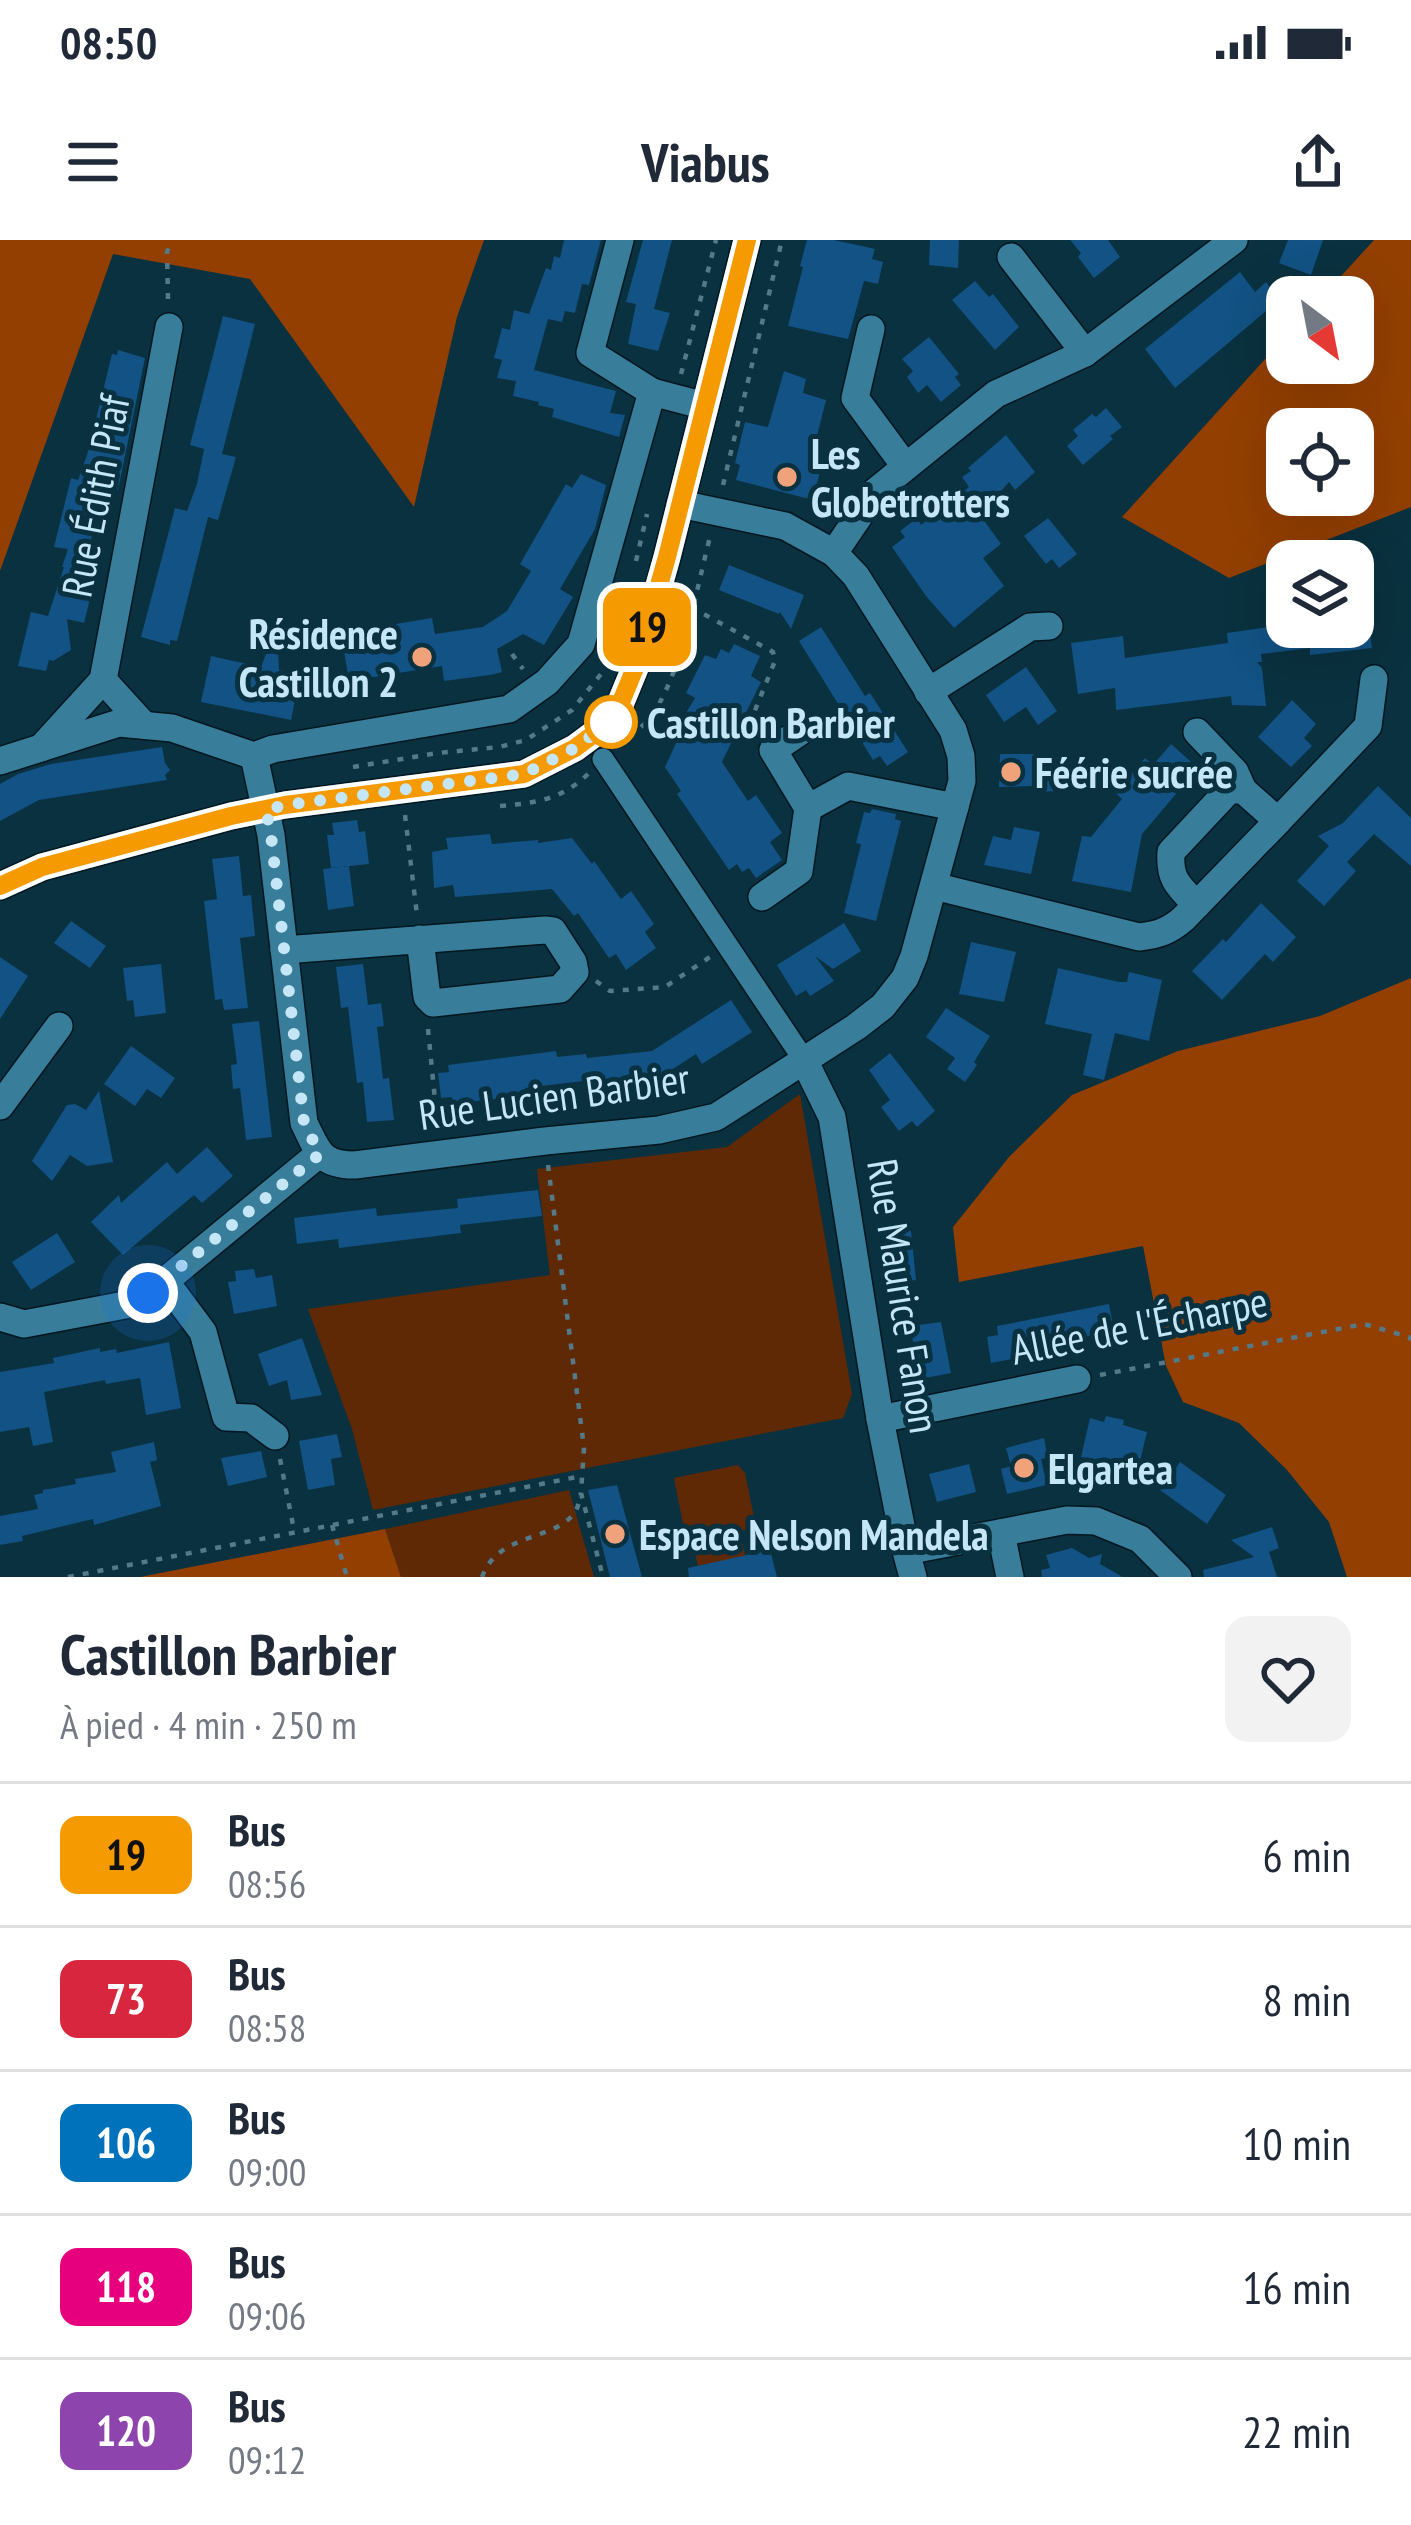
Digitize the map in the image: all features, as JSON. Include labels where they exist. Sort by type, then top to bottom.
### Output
[{"type":"street","points":[[620,240],[590,353],[663,395],[705,406]]},
{"type":"street","points":[[0,886],[42,867],[231,816],[524,774],[575,748],[614,719],[637,663],[747,240]]},
{"type":"street","points":[[834,553],[876,491],[996,394],[1085,353],[1234,240]]},
{"type":"street","points":[[1011,257],[1085,353]]},
{"type":"street","name":"Rue Édith Piaf","points":[[103,680],[169,327]]},
{"type":"street","points":[[871,329],[855,398],[905,466]]},
{"type":"street","points":[[0,761],[119,723],[172,728],[254,755],[509,709],[547,682],[581,644],[663,395]]},
{"type":"street","name":"Rue Lucien Barbier","points":[[320,1154],[335,1165],[355,1165],[658,1130],[716,1117],[883,1006],[905,978],[962,781],[953,730],[856,576],[834,553],[785,526],[680,504]]},
{"type":"street","points":[[928,692],[1030,627],[1049,626]]},
{"type":"street","points":[[934,886],[1139,937],[1169,931],[1368,726],[1374,679]]},
{"type":"street","points":[[41,748],[103,680],[144,725]]},
{"type":"street","points":[[1197,732],[1235,772],[1243,790],[1278,821]]},
{"type":"street","points":[[761,897],[799,871],[808,808],[773,750],[792,737]]},
{"type":"street","points":[[0,1317],[24,1324],[125,1305],[165,1281],[320,1154],[304,1123],[266,810],[254,755]]},
{"type":"street","points":[[603,759],[804,1060]]},
{"type":"street","points":[[808,808],[848,786],[955,807]]},
{"type":"street","points":[[1197,905],[1177,885],[1170,868],[1171,851],[1229,790],[1243,790]]},
{"type":"street","points":[[284,950],[420,939],[545,930],[553,932],[575,972],[560,989],[433,1003],[427,997],[420,939]]},
{"type":"street","points":[[0,1106],[59,1026]]},
{"type":"street","name":"Rue Maurice Fanon","points":[[804,1060],[832,1118],[880,1419],[909,1564],[1001,1533],[1067,1520],[1096,1521],[1140,1539],[1178,1577]]},
{"type":"street","points":[[165,1281],[203,1332],[226,1417],[251,1418],[275,1436]]},
{"type":"street","name":"Allée de l'Écharpe","points":[[880,1419],[1077,1379]]},
{"type":"street","points":[[1001,1533],[1010,1577]]},
{"type":"path","points":[[169,327],[167,252],[172,240]]},
{"type":"path","points":[[663,395],[716,240]]},
{"type":"path","points":[[692,607],[773,652],[776,661],[752,720],[792,737]]},
{"type":"path","points":[[405,815],[420,939]]},
{"type":"path","points":[[573,962],[610,991],[665,987],[710,957]]},
{"type":"path","points":[[427,997],[440,1154]]},
{"type":"path","points":[[482,1577],[496,1553],[575,1514],[581,1493],[584,1448],[545,1141]]},
{"type":"path","name":"Allée de l'Écharpe","points":[[1077,1379],[1364,1324],[1411,1340]]},
{"type":"path","points":[[275,1436],[295,1532]]},
{"type":"path","points":[[68,1577],[582,1476]]},
{"type":"path","points":[[581,1493],[603,1577]]},
{"type":"path","points":[[332,1525],[347,1577]]},
{"type":"shaded area","points":[[0,240],[484,240],[457,317],[414,507],[250,279],[113,254],[0,571]]},
{"type":"shaded area","points":[[1374,240],[1411,240],[1411,507],[1326,540],[1266,540],[1266,564],[1229,578],[1122,517],[1266,358],[1266,384],[1374,384],[1374,276],[1341,276]]},
{"type":"shaded area","points":[[1411,978],[1411,1577],[1347,1577],[1329,1522],[1287,1470],[1239,1423],[1183,1402],[1166,1366],[1143,1246],[959,1282],[953,1227],[1009,1157],[1072,1095],[1178,1051],[1320,1016]]},
{"type":"shaded area","points":[[800,1094],[852,1394],[843,1418],[373,1510],[352,1429],[308,1309],[550,1275],[537,1169],[727,1147]]},
{"type":"shaded area","points":[[738,1465],[745,1473],[756,1527],[740,1531],[745,1556],[698,1566],[695,1553],[689,1554],[674,1478]]},
{"type":"shaded area","points":[[569,1490],[594,1577],[401,1577],[385,1529]]},
{"type":"shaded area","points":[[385,1529],[401,1577],[140,1577]]},
{"type":"building","points":[[564,240],[601,240],[589,285],[582,284],[575,313],[565,311],[562,322],[548,319],[534,370],[616,391],[610,413],[625,415],[619,437],[552,417],[554,409],[513,396],[516,381],[497,378],[502,360],[494,358],[502,328],[510,330],[514,310],[529,314],[546,268],[551,270],[554,256],[560,258]]},
{"type":"building","points":[[643,240],[672,240],[654,309],[670,313],[658,351],[628,344],[636,304],[626,302]]},
{"type":"building","points":[[807,240],[875,249],[872,259],[883,262],[878,284],[864,281],[848,339],[788,326]]},
{"type":"building","points":[[930,240],[959,240],[958,268],[929,265]]},
{"type":"building","points":[[1070,240],[1108,240],[1120,257],[1094,278]]},
{"type":"building","points":[[1288,240],[1323,240],[1311,275],[1279,263]]},
{"type":"building","points":[[1240,272],[1255,292],[1266,282],[1266,311],[1175,388],[1145,349]]},
{"type":"building","points":[[975,281],[989,297],[993,294],[1019,327],[995,350],[952,300]]},
{"type":"building","points":[[223,316],[255,324],[222,454],[236,457],[218,520],[208,517],[177,641],[170,640],[170,645],[141,637],[175,508],[187,511],[197,484],[204,449],[190,445]]},
{"type":"building","points":[[929,337],[959,374],[955,377],[961,385],[941,402],[927,385],[918,393],[907,377],[913,371],[902,359]]},
{"type":"building","points":[[118,350],[145,358],[118,490],[105,488],[88,553],[101,555],[84,623],[67,619],[71,650],[49,660],[46,671],[18,666],[31,612],[48,616],[64,567],[68,549],[54,547],[71,478],[78,480],[112,354],[117,355]]},
{"type":"building","points":[[784,371],[806,379],[803,393],[826,400],[812,456],[823,459],[813,500],[736,480],[745,422],[768,427]]},
{"type":"building","points":[[1106,408],[1122,427],[1083,465],[1067,446],[1078,436],[1073,430]]},
{"type":"building","points":[[1006,435],[1035,472],[1015,490],[1009,482],[980,515],[1001,544],[983,558],[1004,586],[954,628],[892,547],[905,537],[900,531],[917,518],[921,525],[969,487],[962,477],[971,471],[968,468]]},
{"type":"building","points":[[581,474],[606,485],[595,529],[560,589],[573,597],[544,645],[523,634],[497,649],[502,672],[490,675],[444,681],[442,666],[349,681],[341,633],[432,618],[435,634],[483,627],[507,611],[531,571],[520,564],[566,484],[572,488]]},
{"type":"building","points":[[1048,518],[1077,554],[1059,568],[1052,559],[1046,564],[1024,536]]},
{"type":"building","points":[[729,565],[804,595],[791,629],[780,612],[719,590]]},
{"type":"building","name":"Résidence Castillon 2","points":[[277,626],[279,670],[300,674],[291,720],[201,702],[211,656],[261,667]]},
{"type":"building","points":[[821,627],[908,752],[887,766],[880,756],[873,760],[799,641]]},
{"type":"building","points":[[1266,627],[1266,648],[1310,648],[1261,654],[1262,662],[1257,662],[1262,668],[1266,706],[1232,705],[1231,696],[1116,710],[1115,688],[1078,694],[1071,643],[1123,636],[1125,658],[1228,643],[1227,633]]},
{"type":"building","points":[[734,644],[760,656],[751,676],[761,682],[722,762],[748,801],[756,795],[782,833],[770,842],[782,860],[756,878],[749,868],[742,872],[737,864],[729,870],[677,794],[681,791],[665,767],[677,741],[671,738],[695,698],[686,693],[705,655],[716,659],[721,649],[729,653]]},
{"type":"building","points":[[1310,648],[1372,648],[1310,655]]},
{"type":"building","points":[[1026,667],[1057,711],[1038,725],[1026,707],[1004,722],[986,695]]},
{"type":"building","points":[[1292,700],[1316,724],[1304,738],[1312,746],[1291,767],[1258,737]]},
{"type":"building","points":[[1171,744],[1198,768],[1142,834],[1131,892],[1072,881],[1082,836],[1091,837],[1122,799],[1116,793],[1145,758],[1153,765]]},
{"type":"building","points":[[162,747],[170,770],[167,780],[39,800],[0,821],[0,784],[18,774],[51,764]]},
{"type":"building","points":[[1000,754],[1057,757],[1058,791],[999,787]]},
{"type":"building","points":[[1378,786],[1411,818],[1411,866],[1374,834],[1347,862],[1356,871],[1324,906],[1297,881],[1329,846],[1318,836],[1343,823]]},
{"type":"building","points":[[864,812],[896,814],[895,819],[901,821],[876,921],[844,913]]},
{"type":"building","points":[[357,820],[359,832],[365,831],[369,864],[331,868],[327,835],[334,835],[332,823]]},
{"type":"building","points":[[1014,827],[1040,832],[1031,874],[984,865],[993,836],[1011,840]]},
{"type":"building","points":[[490,834],[492,844],[572,838],[621,899],[631,891],[654,924],[645,932],[656,948],[626,970],[616,954],[609,958],[578,913],[574,916],[552,889],[455,897],[453,885],[434,888],[432,852],[448,849],[446,838]]},
{"type":"building","points":[[239,856],[243,896],[251,895],[255,936],[240,938],[248,1008],[224,1010],[222,999],[215,1000],[204,901],[217,899],[212,859]]},
{"type":"building","points":[[349,866],[354,906],[328,910],[323,869]]},
{"type":"building","points":[[1261,903],[1296,937],[1273,962],[1265,954],[1222,1000],[1192,971]]},
{"type":"building","points":[[71,921],[106,946],[90,968],[54,943]]},
{"type":"building","points":[[844,923],[861,951],[833,969],[815,956],[834,981],[810,996],[806,990],[796,996],[777,965]]},
{"type":"building","points":[[971,942],[1016,952],[1004,1002],[959,994]]},
{"type":"building","points":[[0,957],[28,976],[0,1019]]},
{"type":"building","points":[[161,964],[166,1013],[135,1017],[133,1000],[127,1001],[123,968]]},
{"type":"building","points":[[363,964],[368,1005],[381,1003],[384,1026],[377,1027],[394,1120],[367,1122],[348,1007],[341,1008],[336,967]]},
{"type":"building","points":[[1058,968],[1119,982],[1127,982],[1129,972],[1162,980],[1149,1041],[1115,1033],[1104,1080],[1083,1075],[1092,1034],[1045,1024]]},
{"type":"building","points":[[731,1000],[752,1032],[702,1064],[696,1054],[662,1076],[525,1088],[526,1095],[453,1104],[452,1097],[441,1098],[438,1073],[449,1072],[448,1065],[556,1051],[557,1057],[586,1054],[587,1058],[652,1051]]},
{"type":"building","points":[[946,1008],[990,1036],[965,1082],[947,1069],[955,1058],[926,1037]]},
{"type":"building","points":[[259,1021],[272,1137],[246,1140],[240,1088],[233,1089],[231,1065],[237,1064],[232,1024]]},
{"type":"building","points":[[131,1046],[175,1078],[161,1098],[147,1089],[135,1106],[104,1084]]},
{"type":"building","points":[[890,1053],[935,1111],[917,1127],[912,1121],[899,1131],[881,1107],[890,1100],[869,1070]]},
{"type":"building","points":[[99,1091],[113,1162],[87,1166],[70,1155],[52,1181],[32,1161],[67,1105],[86,1110]]},
{"type":"building","points":[[207,1147],[233,1176],[202,1203],[194,1195],[123,1255],[91,1222],[119,1195],[121,1203],[167,1162],[177,1174]]},
{"type":"building","points":[[538,1190],[542,1216],[460,1225],[461,1233],[339,1248],[338,1239],[297,1244],[294,1218],[376,1208],[377,1216],[458,1208],[457,1199]]},
{"type":"building","points":[[911,1231],[916,1280],[891,1283],[885,1233]]},
{"type":"building","points":[[57,1233],[75,1262],[31,1290],[12,1262]]},
{"type":"building","points":[[254,1269],[256,1278],[272,1275],[277,1306],[234,1314],[228,1282],[236,1281],[235,1271]]},
{"type":"building","points":[[1109,1304],[1114,1331],[1032,1347],[1033,1355],[991,1363],[987,1337],[998,1335],[997,1326]]},
{"type":"building","points":[[941,1322],[951,1373],[920,1379],[910,1326]]},
{"type":"building","points":[[302,1338],[322,1395],[291,1400],[287,1380],[269,1386],[258,1354]]},
{"type":"building","points":[[169,1342],[181,1408],[146,1415],[140,1378],[106,1384],[105,1380],[44,1392],[53,1442],[33,1446],[29,1427],[0,1432],[0,1372],[54,1363],[53,1358],[100,1348],[100,1352],[116,1349],[117,1353]]},
{"type":"building","points":[[1106,1416],[1147,1432],[1139,1465],[1124,1461],[1123,1467],[1081,1457],[1090,1418],[1104,1422]]},
{"type":"building","points":[[337,1434],[342,1457],[331,1459],[335,1485],[308,1490],[299,1441]]},
{"type":"building","name":"Elgartea","points":[[1044,1438],[1048,1458],[1041,1459],[1047,1485],[1007,1494],[1001,1469],[1011,1466],[1006,1448]]},
{"type":"building","points":[[154,1442],[157,1460],[150,1462],[161,1506],[0,1545],[0,1516],[38,1509],[34,1495],[43,1490],[116,1472],[111,1452]]},
{"type":"building","points":[[261,1451],[267,1477],[228,1486],[221,1458]]},
{"type":"building","points":[[1180,1462],[1226,1495],[1207,1524],[1160,1490]]},
{"type":"building","points":[[969,1464],[976,1492],[937,1502],[929,1474]]},
{"type":"building","name":"Espace Nelson Mandela","points":[[617,1485],[642,1577],[610,1577],[588,1490]]},
{"type":"building","points":[[1272,1527],[1279,1548],[1269,1552],[1277,1577],[1204,1577],[1203,1570],[1254,1557],[1231,1540]]},
{"type":"building","points":[[1072,1548],[1089,1558],[1102,1554],[1100,1564],[1123,1577],[1042,1577],[1041,1570],[1050,1568],[1046,1555]]},
{"type":"building","points":[[770,1550],[777,1577],[689,1577],[688,1568]]},
{"type":"bus line","name":"19","points":[[0,886],[42,867],[231,816],[524,774],[575,748],[614,719],[637,663],[667,557],[747,240]]},
{"type":"place","name":"Les Globetrotters","points":[[787,477]]},
{"type":"place","name":"Résidence Castillon 2","points":[[422,657]]},
{"type":"place","name":"Castillon Barbier","points":[[611,722]]},
{"type":"place","name":"Féérie sucrée","points":[[1011,772]]},
{"type":"place","name":"Elgartea","points":[[1024,1468]]},
{"type":"place","name":"Espace Nelson Mandela","points":[[615,1534]]},
{"type":"route","points":[[148,1293],[320,1154],[304,1123],[266,810],[524,774],[575,748],[614,719],[611,722]]}]
